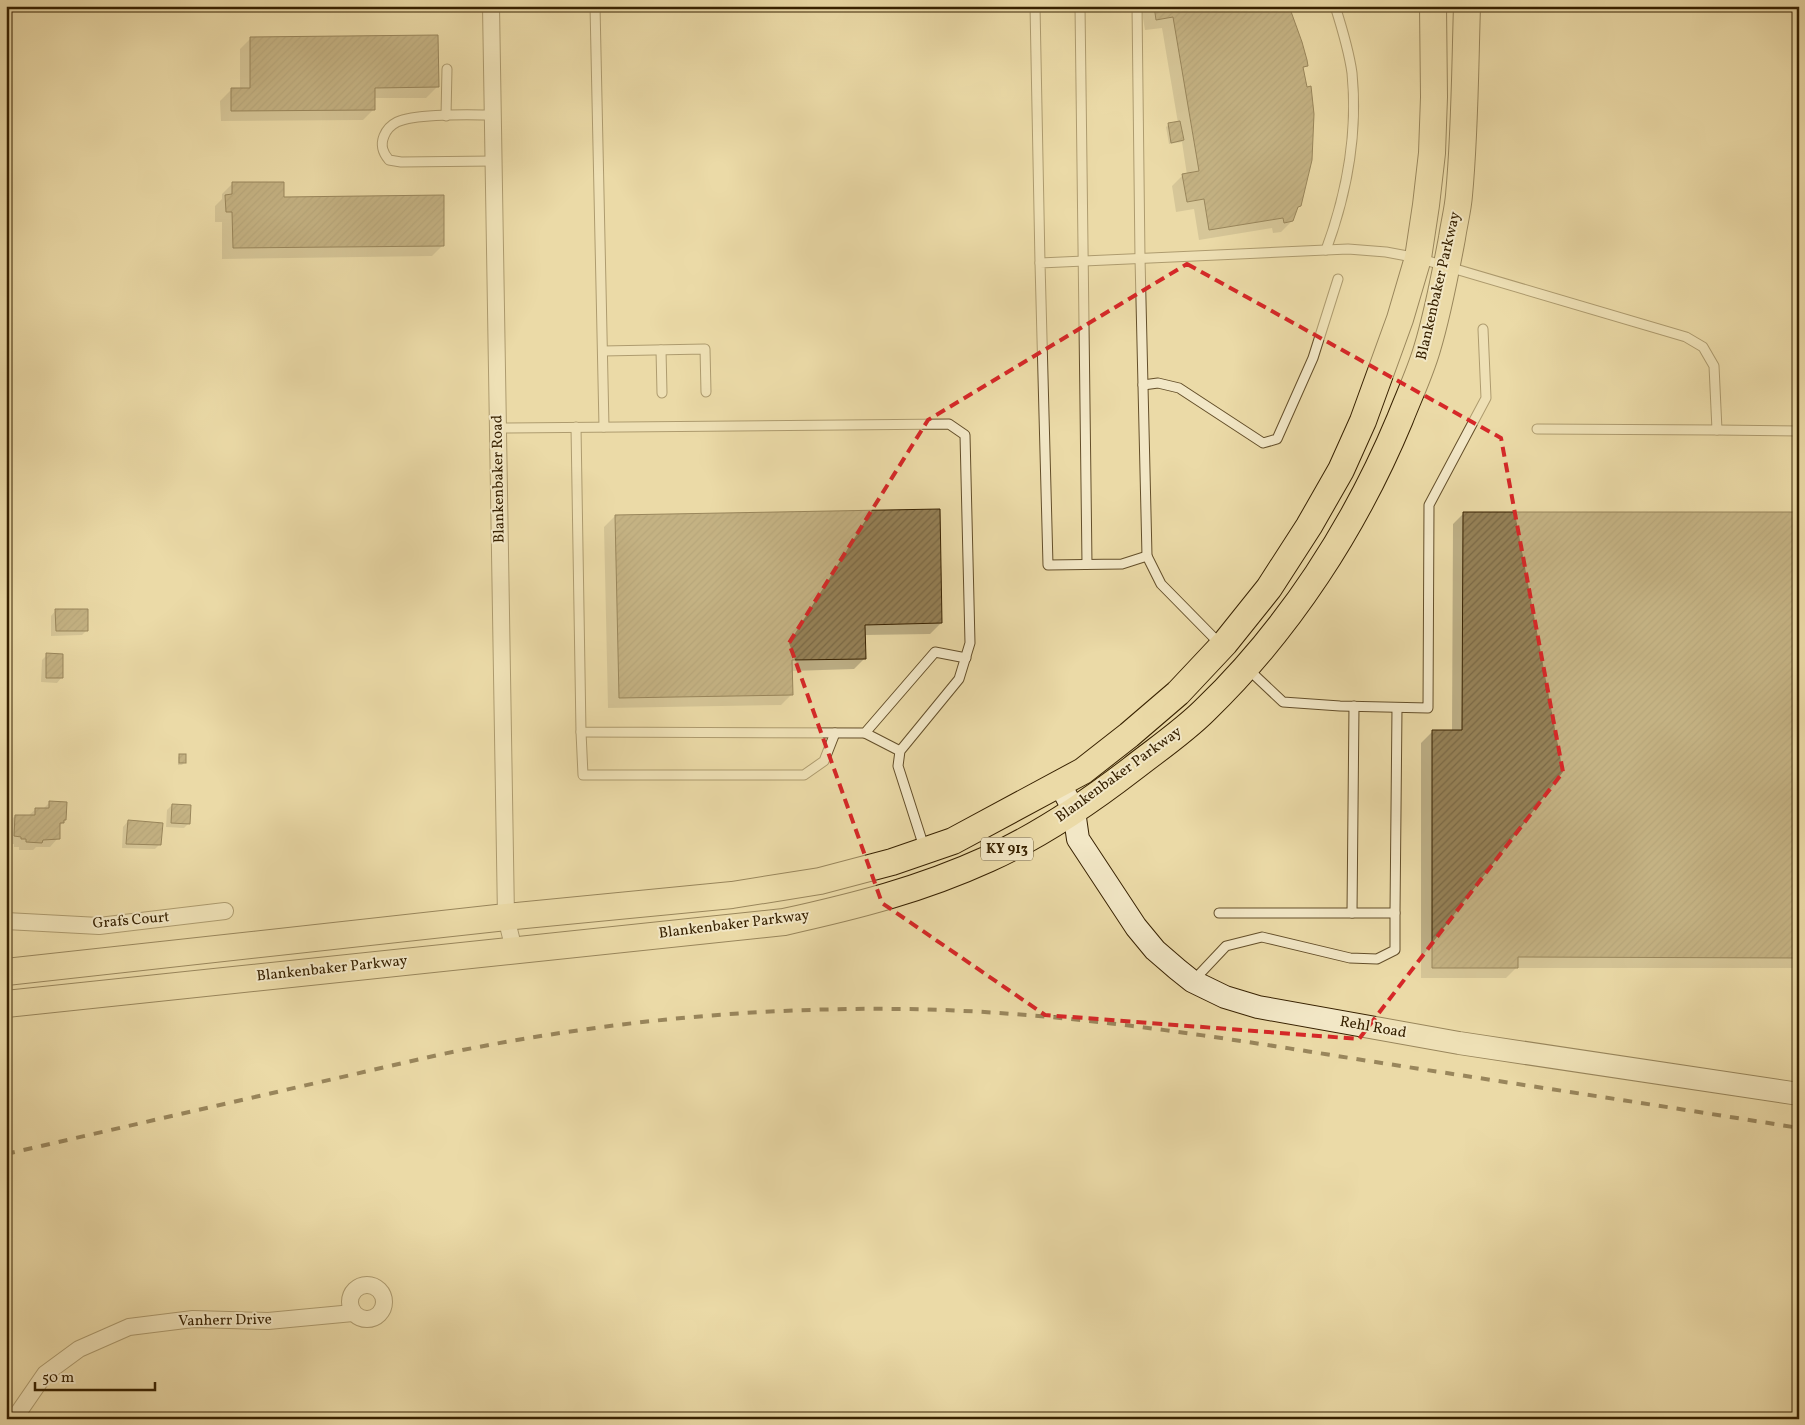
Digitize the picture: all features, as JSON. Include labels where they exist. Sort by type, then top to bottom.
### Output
[{"type":"main road","name":"Blankenbaker Parkway","points":[[6,972],[742,893],[820,881],[892,862],[953,841],[1083,771],[1178,693],[1222,646],[1268,588],[1309,526],[1341,470],[1363,421],[1400,319],[1418,258],[1432,153],[1434,6]]},
{"type":"main road","name":"Blankenbaker Parkway","points":[[6,1004],[784,922],[900,893],[991,858],[1074,811],[1118,780],[1204,711],[1246,667],[1301,599],[1340,539],[1385,455],[1427,351],[1447,267],[1459,198],[1467,6]]},
{"type":"street","name":"Blankenbaker Road","points":[[491,6],[506,917],[514,950]]},
{"type":"street","name":"Rehl Road","points":[[1060,784],[1074,811],[1078,839],[1136,928],[1162,958],[1192,981],[1225,997],[1258,1007],[1459,1043],[1799,1094]]},
{"type":"street","name":"Grafs Court","points":[[6,921],[99,926],[225,911]]},
{"type":"street","name":"Vanherr Drive","points":[[14,1419],[45,1374],[79,1349],[130,1327],[193,1319],[268,1321],[353,1313]]},
{"type":"lane","points":[[595,6],[604,427]]},
{"type":"lane","points":[[1035,6],[1048,565],[1122,564],[1147,556]]},
{"type":"lane","points":[[1080,6],[1087,564]]},
{"type":"lane","points":[[1137,6],[1140,258],[1147,556],[1161,584],[1222,646]]},
{"type":"lane","points":[[1326,250],[1338,217],[1349,171],[1354,125],[1352,73],[1335,6]]},
{"type":"lane","points":[[446,116],[447,70]]},
{"type":"lane","points":[[493,115],[413,118],[397,122],[387,130],[382,141],[383,153],[389,160],[401,162],[494,161]]},
{"type":"lane","points":[[1040,263],[1348,249],[1386,252],[1418,258],[1686,337],[1703,347],[1714,366],[1717,430]]},
{"type":"lane","points":[[1143,385],[1158,383],[1179,388],[1263,444],[1277,439],[1313,358],[1338,279]]},
{"type":"lane","points":[[1246,667],[1283,702],[1428,708],[1429,505],[1486,398],[1483,329]]},
{"type":"lane","points":[[603,351],[706,349],[706,392]]},
{"type":"lane","points":[[662,350],[662,393]]},
{"type":"lane","points":[[498,428],[948,424],[965,435],[970,643],[959,679],[900,751],[898,766],[925,850]]},
{"type":"lane","points":[[576,427],[583,775],[804,775],[824,761],[835,732]]},
{"type":"lane","points":[[1537,429],[1799,431]]},
{"type":"lane","points":[[865,733],[935,652],[966,658]]},
{"type":"lane","points":[[1352,913],[1354,706]]},
{"type":"lane","points":[[1192,981],[1226,946],[1262,937],[1350,958],[1377,959],[1394,950],[1398,708]]},
{"type":"lane","points":[[581,732],[865,733],[900,751]]},
{"type":"lane","points":[[1219,913],[1395,913]]},
{"type":"highlighted area","points":[[1187,264],[1501,438],[1563,772],[1359,1039],[1045,1015],[882,903],[789,643],[928,420]]},
{"type":"building","points":[[1154,6],[1289,6],[1307,60],[1308,66],[1303,67],[1307,87],[1311,86],[1314,114],[1312,160],[1301,206],[1298,207],[1293,221],[1284,223],[1283,218],[1209,230],[1204,199],[1187,202],[1182,174],[1199,171],[1173,17],[1156,20]]},
{"type":"building","points":[[438,35],[439,87],[375,88],[375,110],[231,111],[231,88],[250,88],[250,37]]},
{"type":"building","points":[[1180,121],[1184,140],[1171,143],[1168,123]]},
{"type":"building","points":[[232,182],[284,182],[284,197],[444,195],[444,246],[233,248],[232,212],[226,212],[225,195],[232,194]]},
{"type":"building","points":[[940,509],[942,623],[865,625],[866,659],[792,660],[793,695],[619,698],[615,515]]},
{"type":"building","points":[[1463,512],[1799,512],[1799,958],[1518,957],[1518,968],[1432,968],[1432,730],[1462,730]]},
{"type":"building","points":[[55,609],[88,609],[88,631],[56,631]]},
{"type":"building","points":[[46,653],[63,654],[63,678],[46,678]]},
{"type":"building","points":[[179,754],[186,754],[186,763],[179,763]]},
{"type":"building","points":[[49,801],[67,802],[66,820],[64,820],[64,823],[60,823],[60,839],[43,840],[42,843],[26,842],[26,839],[14,836],[15,815],[35,815],[35,808],[49,808]]},
{"type":"building","points":[[172,804],[191,805],[190,824],[171,823]]},
{"type":"building","points":[[128,820],[163,823],[161,845],[126,844]]},
{"type":"railway","points":[[6,1154],[438,1055],[553,1034],[669,1019],[727,1014],[844,1009],[903,1009],[1017,1014],[1131,1026],[1243,1041],[1799,1128]]}]
